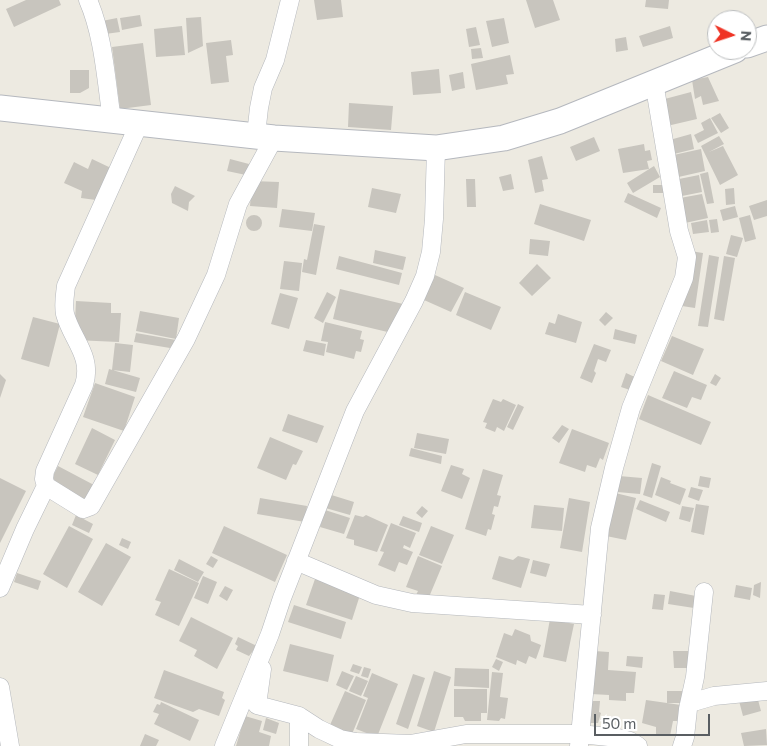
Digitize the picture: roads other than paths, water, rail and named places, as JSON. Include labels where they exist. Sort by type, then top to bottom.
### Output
[{"type":"street","points":[[88,0],[98,33],[112,120]]},
{"type":"street","points":[[139,124],[66,286],[65,315],[86,361],[87,376],[45,471],[44,479],[46,486],[78,508],[91,506],[186,339],[216,275],[238,204],[265,137],[258,108],[263,88],[275,60],[290,0]]},
{"type":"street","points":[[0,108],[265,137],[436,148],[504,138],[560,122],[710,60]]},
{"type":"street","points":[[579,740],[600,528],[631,408],[684,278],[687,257],[679,231],[654,82]]},
{"type":"street","points":[[224,746],[270,634],[296,561],[355,411],[414,301],[425,276],[434,219],[436,148]]},
{"type":"street","points":[[0,588],[24,529],[46,486]]},
{"type":"street","points":[[296,561],[376,594],[412,603],[592,615]]},
{"type":"street","points":[[682,746],[695,677],[704,592]]},
{"type":"street","points":[[270,634],[257,705],[299,716],[319,729],[340,738],[356,742],[410,744],[466,734],[579,740],[624,740],[638,746]]},
{"type":"street","points":[[0,687],[10,746]]},
{"type":"street","points":[[690,702],[714,696],[767,691]]},
{"type":"street","points":[[299,716],[299,746]]}]
